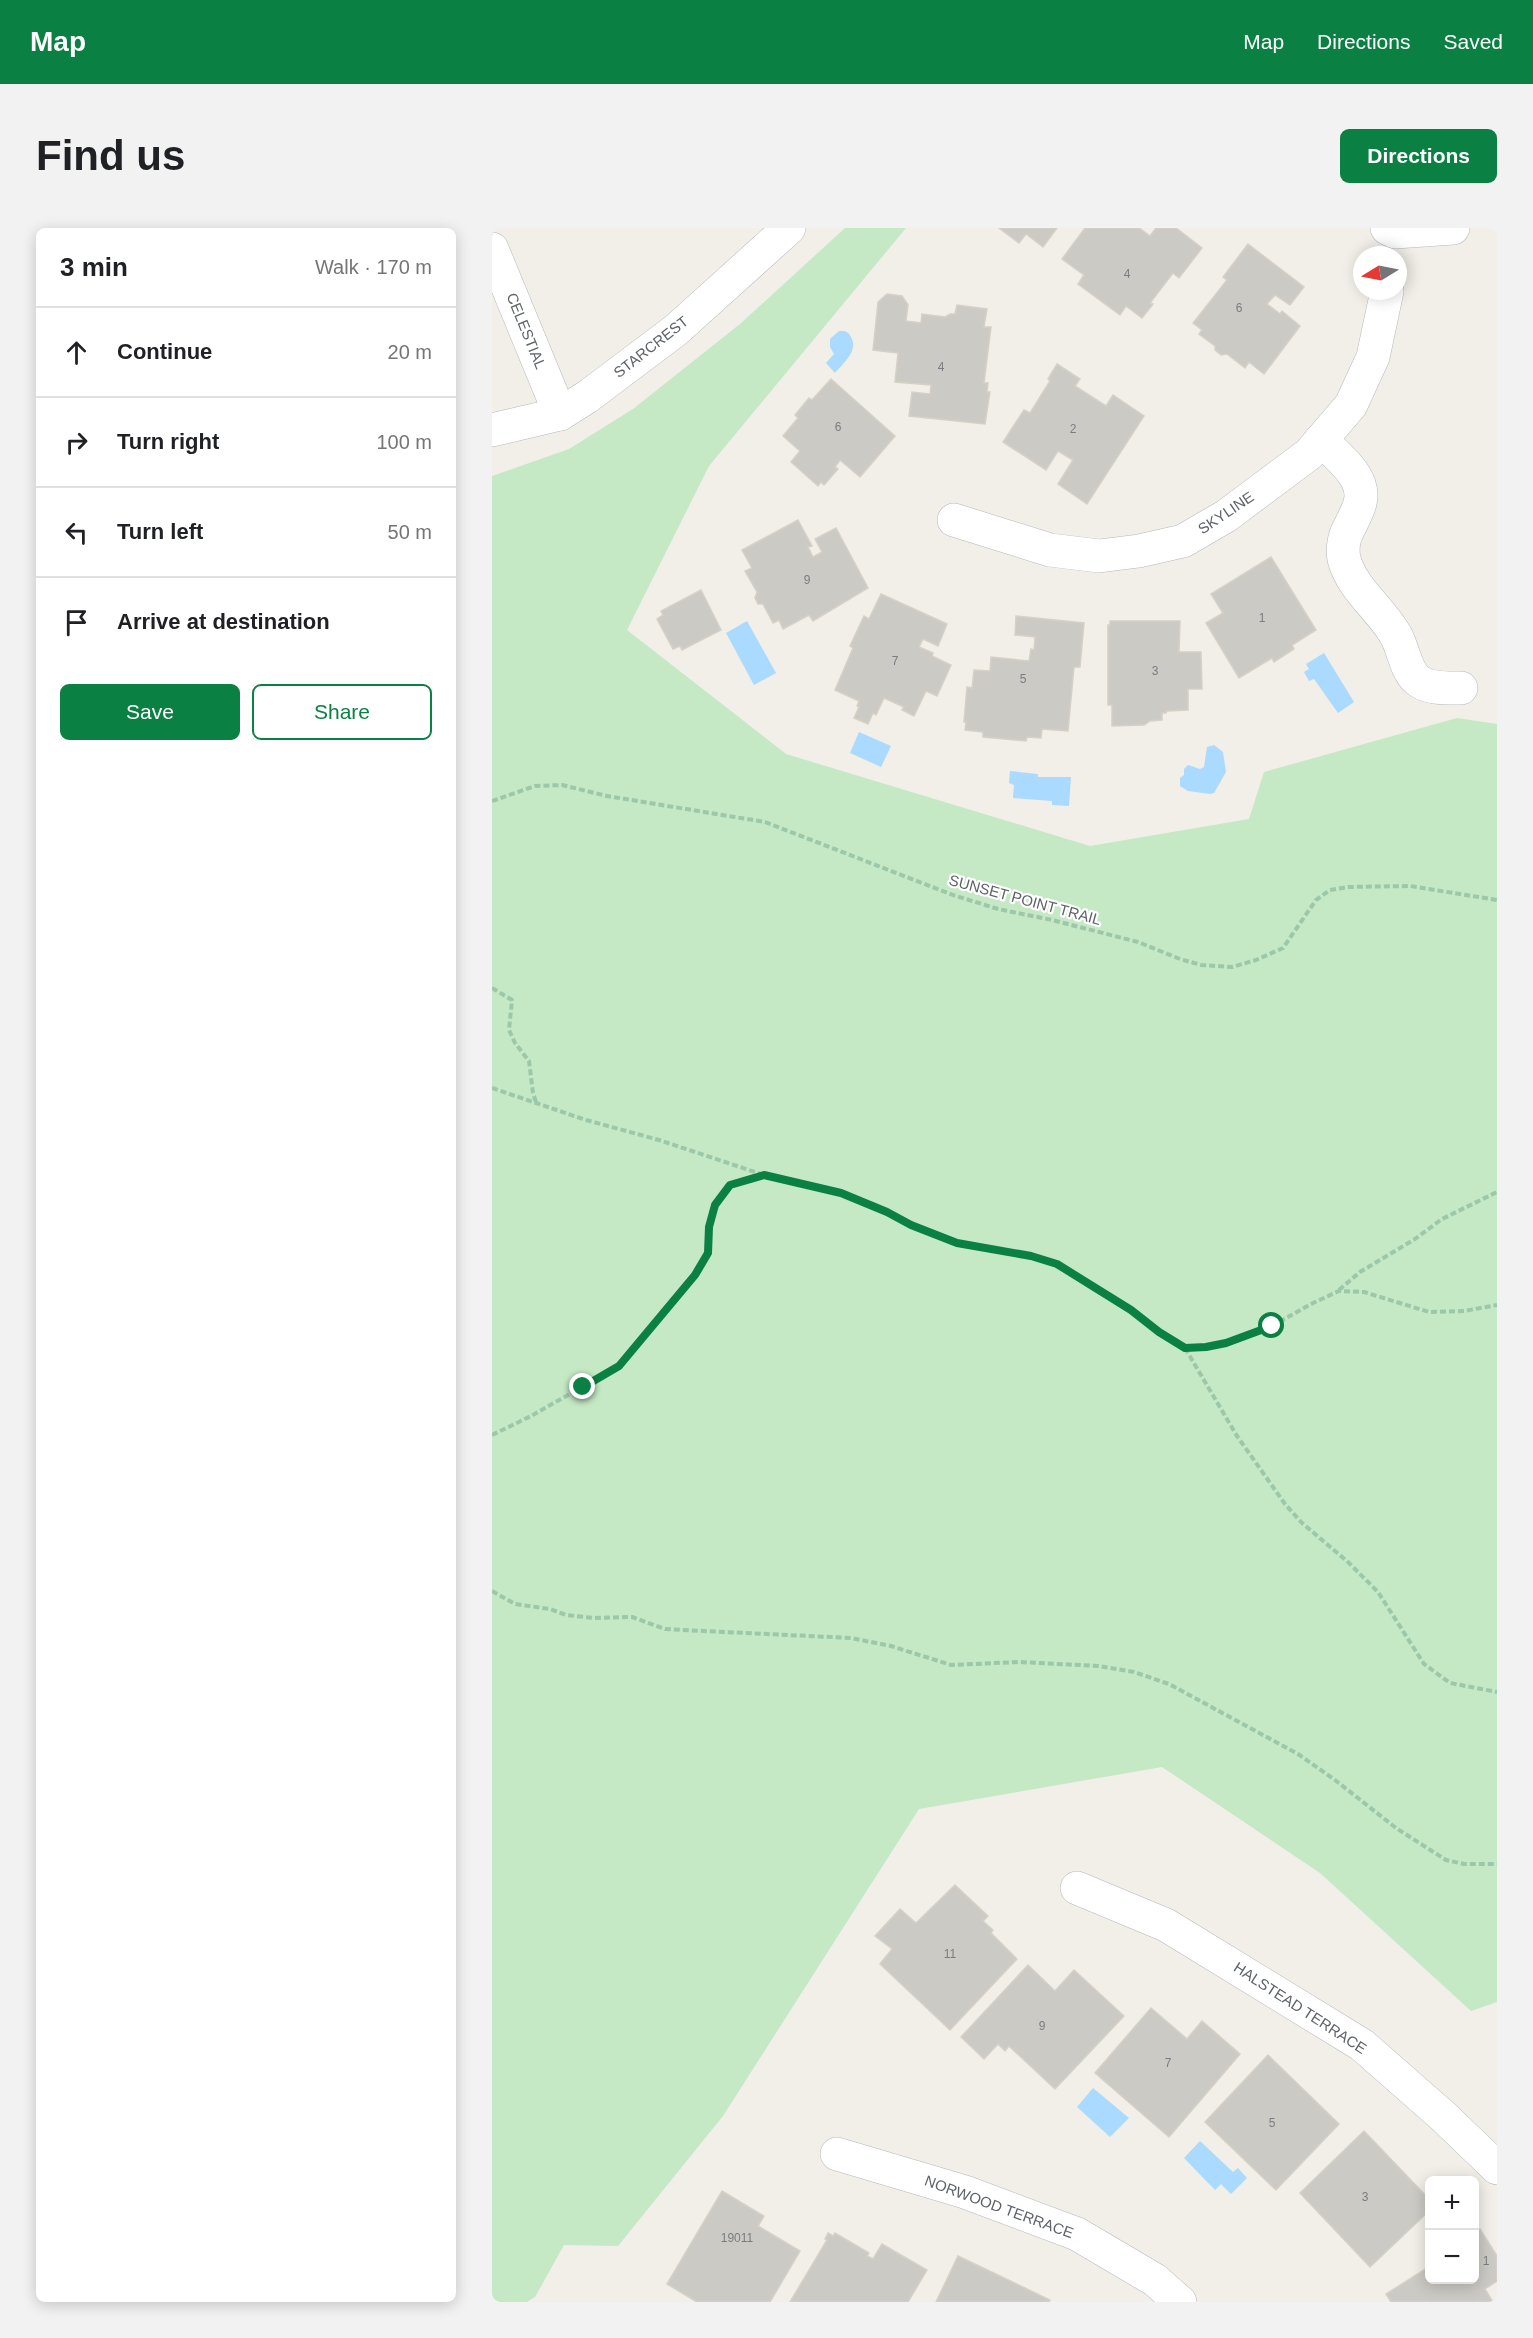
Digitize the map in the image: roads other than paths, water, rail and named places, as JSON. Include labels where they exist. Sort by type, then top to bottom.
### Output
[{"type":"street","name":"STARCREST","points":[[492,430],[560,414],[587,397],[676,330],[789,228]]},
{"type":"street","points":[[1391,238],[1453,228]]},
{"type":"street","name":"CELESTIAL","points":[[492,249],[560,414]]},
{"type":"street","name":"SKYLINE","points":[[954,519],[1050,550],[1099,556],[1183,542],[1226,516],[1309,454],[1351,405],[1375,347],[1385,300]]},
{"type":"street","points":[[1321,440],[1350,468],[1361,491],[1360,505],[1346,533],[1343,549],[1344,559],[1354,581],[1390,625],[1398,638],[1408,667],[1419,681],[1428,685],[1461,688]]},
{"type":"street","name":"HALSTEAD TERRACE","points":[[1077,1888],[1166,1925],[1362,2045],[1444,2117],[1497,2168]]},
{"type":"street","name":"NORWOOD TERRACE","points":[[837,2154],[965,2192],[1077,2234],[1155,2280],[1180,2302]]},
{"type":"water","points":[[839,331],[849,334],[853,347],[852,352],[835,373],[826,363],[834,354],[830,347],[830,339]]},
{"type":"water","points":[[747,621],[776,673],[754,685],[726,633]]},
{"type":"water","points":[[1324,653],[1354,702],[1338,713],[1314,679],[1309,681],[1304,672],[1309,669],[1306,664]]},
{"type":"water","points":[[859,732],[891,746],[881,767],[850,753]]},
{"type":"water","points":[[1214,745],[1223,752],[1226,772],[1214,793],[1188,791],[1180,786],[1180,778],[1184,775],[1184,769],[1188,765],[1200,769],[1204,767],[1207,747]]},
{"type":"water","points":[[1010,771],[1038,774],[1038,777],[1071,777],[1069,806],[1052,805],[1052,801],[1013,798],[1014,785],[1009,783]]},
{"type":"water","points":[[1093,2088],[1129,2118],[1110,2137],[1077,2107]]},
{"type":"water","points":[[1200,2141],[1233,2172],[1238,2168],[1247,2178],[1231,2194],[1221,2184],[1215,2190],[1184,2158]]}]
